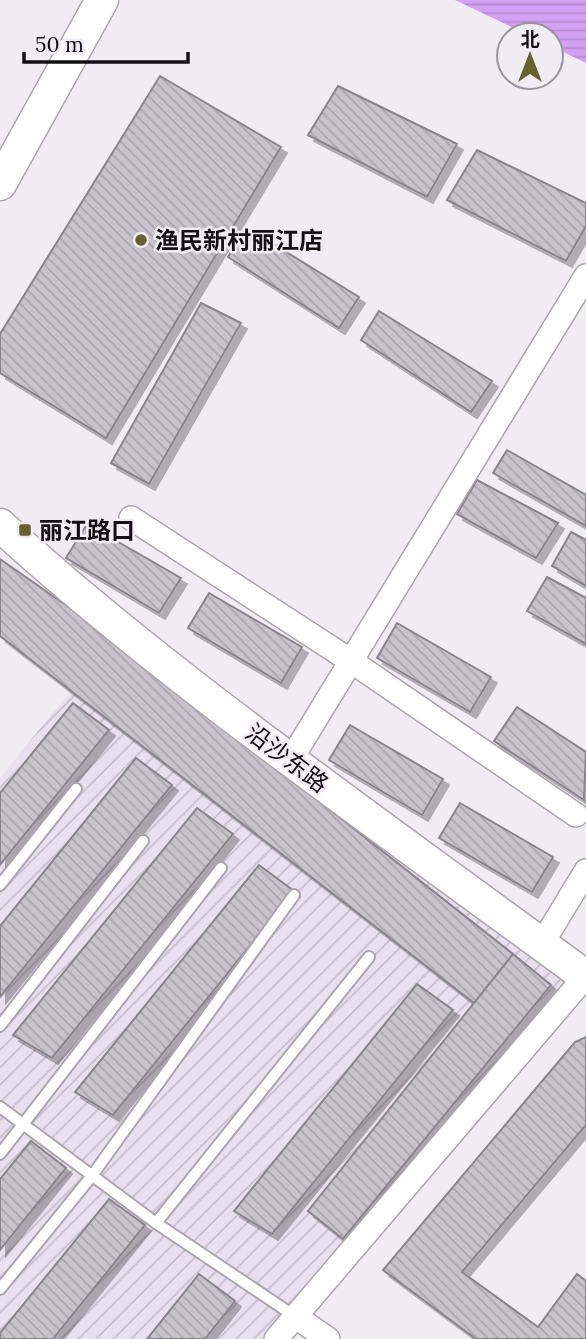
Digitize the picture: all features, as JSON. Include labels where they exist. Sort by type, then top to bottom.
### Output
[{"type":"street","points":[[5,177],[102,0]]},
{"type":"street","points":[[290,761],[586,276]]},
{"type":"street","points":[[131,517],[351,661],[576,815]]},
{"type":"street","name":"沿沙东路","points":[[0,525],[49,570],[121,629],[290,761],[586,977]]},
{"type":"street","points":[[541,944],[586,871]]},
{"type":"street","points":[[276,1339],[586,977]]},
{"type":"street","points":[[296,1317],[328,1339]]},
{"type":"lane","points":[[0,885],[76,789]]},
{"type":"lane","points":[[0,1026],[143,841]]},
{"type":"lane","points":[[0,1154],[221,868]]},
{"type":"lane","points":[[0,1289],[91,1177],[294,895]]},
{"type":"lane","points":[[156,1223],[369,957]]},
{"type":"lane","points":[[0,1107],[91,1177],[296,1317]]},
{"type":"shaded area","points":[[455,0],[586,0],[586,63],[565,53],[565,21],[499,21]]},
{"type":"shaded area","points":[[121,629],[585,977],[276,1339],[0,1339],[0,778]]},
{"type":"building","name":"渔民新村丽江店","points":[[160,76],[281,147],[106,438],[0,373],[0,334]]},
{"type":"building","points":[[338,86],[457,144],[427,197],[308,135]]},
{"type":"building","points":[[477,150],[586,203],[586,226],[566,261],[447,200]]},
{"type":"building","points":[[246,227],[359,297],[339,328],[228,257]]},
{"type":"building","points":[[201,303],[241,323],[149,484],[111,463]]},
{"type":"building","points":[[379,311],[492,381],[471,412],[361,340]]},
{"type":"building","points":[[507,450],[586,495],[586,526],[493,473]]},
{"type":"building","points":[[477,480],[558,523],[536,558],[457,514]]},
{"type":"building","points":[[87,524],[181,578],[159,613],[66,558]]},
{"type":"building","points":[[571,532],[586,540],[586,586],[552,566]]},
{"type":"building","points":[[0,559],[103,631],[513,954],[474,1003],[0,636]]},
{"type":"building","points":[[547,577],[586,598],[586,644],[527,611]]},
{"type":"building","points":[[209,593],[302,647],[281,683],[188,628]]},
{"type":"building","points":[[397,623],[491,677],[470,712],[377,658]]},
{"type":"building","points":[[73,703],[109,730],[0,865],[0,793]]},
{"type":"building","points":[[517,707],[586,752],[584,800],[494,741]]},
{"type":"building","points":[[350,725],[443,779],[422,815],[329,760]]},
{"type":"building","points":[[136,758],[172,785],[0,997],[0,926]]},
{"type":"building","points":[[460,803],[553,857],[532,892],[439,838]]},
{"type":"building","points":[[197,808],[233,834],[52,1058],[13,1035]]},
{"type":"building","points":[[259,865],[294,891],[113,1115],[75,1092]]},
{"type":"building","points":[[513,954],[551,985],[343,1239],[308,1211]]},
{"type":"building","points":[[417,984],[453,1010],[272,1234],[234,1211]]},
{"type":"building","points":[[586,1037],[586,1125],[462,1272],[538,1327],[577,1274],[586,1281],[586,1339],[476,1339],[383,1270],[575,1042]]},
{"type":"building","points":[[31,1141],[66,1168],[0,1250],[0,1179]]},
{"type":"building","points":[[109,1199],[145,1225],[53,1339],[0,1339],[0,1333]]},
{"type":"building","points":[[199,1274],[235,1301],[205,1339],[147,1339]]},
{"type":"place","name":"渔民新村丽江店","points":[[141,240]]},
{"type":"place","name":"丽江路口","points":[[25,530]]}]
